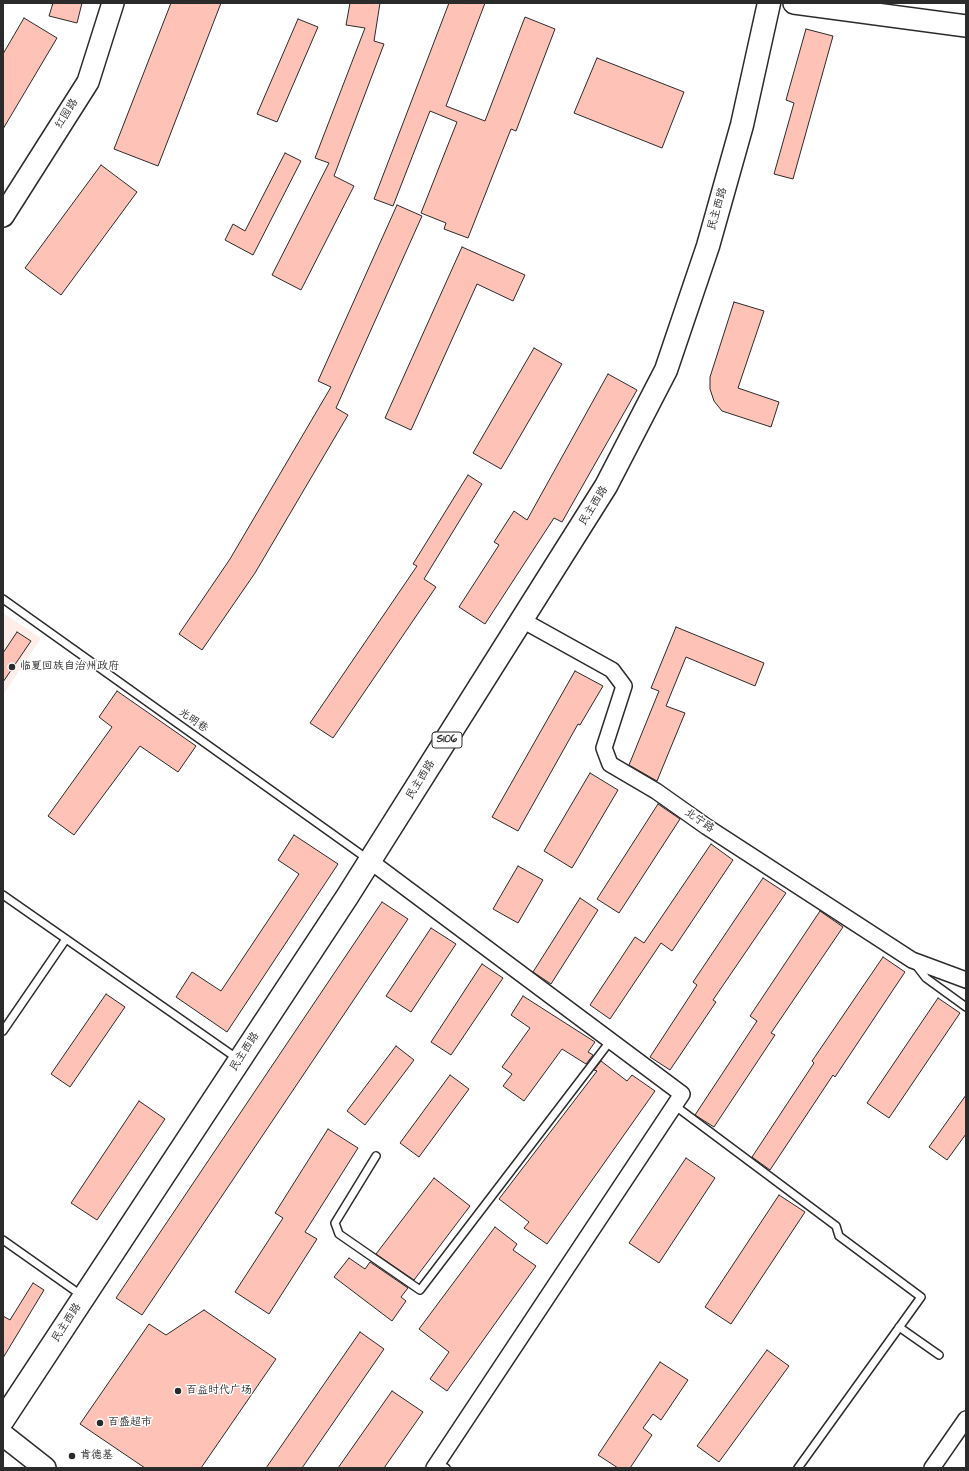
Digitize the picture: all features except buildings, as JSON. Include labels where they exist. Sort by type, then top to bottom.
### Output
[{"type":"main road","name":"红园路","points":[[3,216],[88,82],[113,3]]},
{"type":"main road","name":"民主西路","points":[[3,1420],[370,861],[606,486],[666,370],[708,246],[742,125],[769,3]]},
{"type":"main road","points":[[794,3],[966,26]]},
{"type":"main road","points":[[3,1435],[44,1468]]},
{"type":"street","name":"北宁路","points":[[522,620],[612,670],[624,686],[604,748],[610,764],[656,791],[707,827],[912,960],[966,980]]},
{"type":"street","points":[[370,861],[682,1094],[439,1466]]},
{"type":"street","points":[[932,1468],[966,1419]]},
{"type":"lane","name":"光明巷","points":[[3,599],[370,861]]},
{"type":"lane","points":[[3,896],[240,1060]]},
{"type":"lane","points":[[3,1031],[66,939]]},
{"type":"lane","points":[[912,960],[926,978],[966,1007]]},
{"type":"lane","points":[[376,1156],[335,1223],[339,1234],[420,1290],[611,1040]]},
{"type":"lane","points":[[674,1105],[836,1226],[838,1236],[921,1297],[798,1468]]},
{"type":"lane","points":[[3,1240],[84,1297]]},
{"type":"lane","points":[[899,1327],[939,1355]]},
{"type":"shaded area","name":"临夏回族自治州政府","points":[[3,613],[41,638],[3,695]]},
{"type":"place","name":"临夏回族自治州政府","points":[[12,667]]},
{"type":"place","name":"百益时代广场","points":[[178,1391]]},
{"type":"place","name":"百盛超市","points":[[100,1423]]},
{"type":"place","name":"肯德基","points":[[72,1456]]}]
